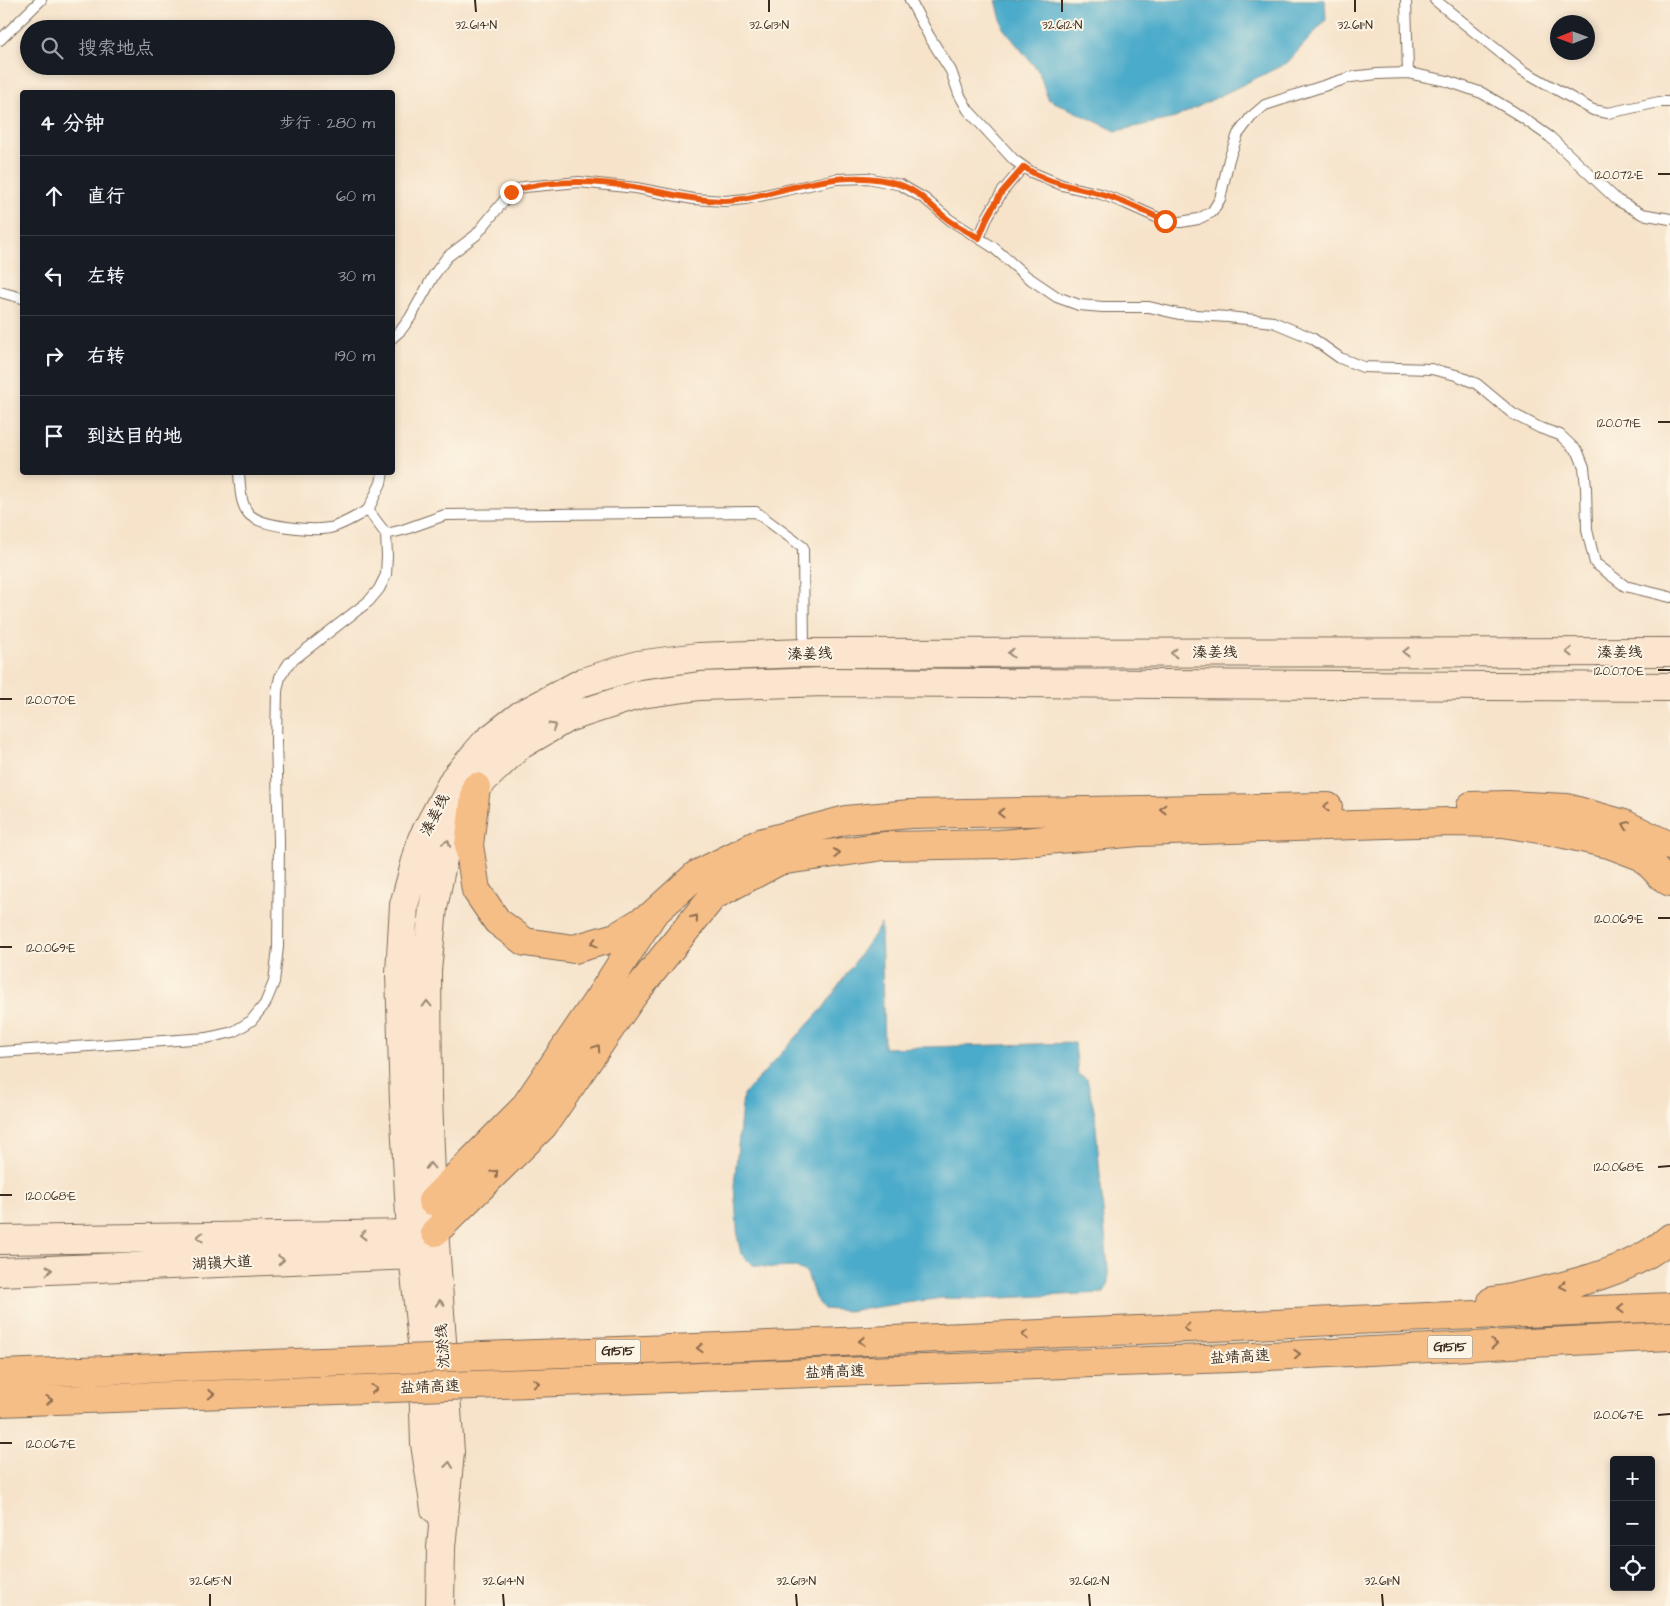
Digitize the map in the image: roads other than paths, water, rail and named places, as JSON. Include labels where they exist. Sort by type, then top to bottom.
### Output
[{"type":"highway","points":[[476,787],[470,846],[476,890],[497,921],[525,942],[574,948],[616,937],[653,914],[696,875],[760,843],[846,820],[910,814],[1507,805],[1568,808],[1624,824],[1670,846]]},
{"type":"highway","points":[[420,1240],[543,1126],[634,994],[713,896],[780,861],[884,846],[1000,844],[1139,832],[1448,822],[1503,824],[1551,831],[1609,844],[1665,863],[1670,867]]},
{"type":"highway","points":[[1643,857],[1660,875],[1670,882]]},
{"type":"highway","points":[[432,1201],[524,1108],[599,998],[653,914]]},
{"type":"highway","points":[[1353,1320],[1506,1299],[1588,1280],[1630,1263],[1670,1238]]},
{"type":"highway","name":"盐靖高速","points":[[0,1374],[664,1350],[1670,1307]]},
{"type":"highway","name":"盐靖高速","points":[[0,1402],[1231,1358],[1670,1336]]},
{"type":"main road","name":"溱姜线","points":[[420,1240],[404,1101],[400,973],[404,905],[422,839],[454,779],[486,742],[521,715],[583,682],[638,665],[689,658],[804,653],[1670,652]]},
{"type":"main road","name":"溱姜线","points":[[420,1240],[432,1201],[426,971],[433,908],[446,844],[476,787],[519,746],[567,718],[641,694],[700,686],[824,682],[1670,687]]},
{"type":"main road","name":"湖镇大道","points":[[0,1240],[420,1240]]},
{"type":"main road","name":"湖镇大道","points":[[0,1272],[420,1240]]},
{"type":"main road","name":"沈淤线","points":[[420,1240],[450,1452],[441,1548],[440,1606]]},
{"type":"lane","points":[[20,20],[41,0]]},
{"type":"lane","points":[[910,0],[929,36],[951,71],[968,110],[1014,160],[1031,172],[1062,185],[1125,202],[1165,221],[1181,222],[1198,219],[1212,212],[1220,199],[1229,159],[1238,134],[1251,117],[1265,105],[1351,77],[1408,73],[1447,81],[1482,93],[1550,137],[1617,200],[1642,214],[1670,218]]},
{"type":"lane","points":[[1406,0],[1408,73]]},
{"type":"lane","points":[[1436,0],[1522,70],[1593,110],[1608,112],[1660,102],[1670,102]]},
{"type":"lane","points":[[0,40],[20,20]]},
{"type":"lane","points":[[979,238],[988,216],[1002,192],[1024,167]]},
{"type":"lane","points":[[395,335],[410,318],[434,275],[447,257],[476,235],[511,192],[524,187],[579,182],[636,188],[693,199],[725,201],[746,199],[836,179],[868,178],[901,185],[925,199],[950,220],[993,247],[1026,276],[1057,297],[1079,304],[1103,307],[1149,307],[1179,314],[1273,322],[1312,338],[1340,358],[1363,367],[1430,369],[1456,375],[1477,384],[1513,414],[1540,428],[1560,435],[1578,452],[1584,467],[1587,530],[1595,563],[1624,586],[1670,597]]},
{"type":"lane","points":[[0,292],[20,297]]},
{"type":"lane","points":[[239,475],[243,500],[249,514],[265,523],[316,530],[331,527],[368,510],[381,483],[382,475]]},
{"type":"lane","points":[[0,1052],[207,1038],[233,1032],[251,1021],[265,1004],[274,982],[278,946],[277,691],[280,677],[289,663],[369,601],[379,589],[386,575],[386,534],[368,510]]},
{"type":"lane","points":[[386,534],[445,515],[756,512],[803,548],[804,653]]},
{"type":"water","points":[[996,0],[1325,0],[1326,20],[1287,63],[1175,118],[1116,131],[1048,99],[1039,72],[1003,28]]},
{"type":"water","points":[[881,924],[884,1048],[1075,1043],[1078,1075],[1087,1079],[1095,1115],[1109,1282],[1104,1293],[979,1299],[942,1298],[848,1311],[824,1309],[815,1298],[807,1273],[796,1267],[773,1268],[752,1265],[741,1254],[738,1240],[734,1186],[743,1095],[824,1007]]}]
